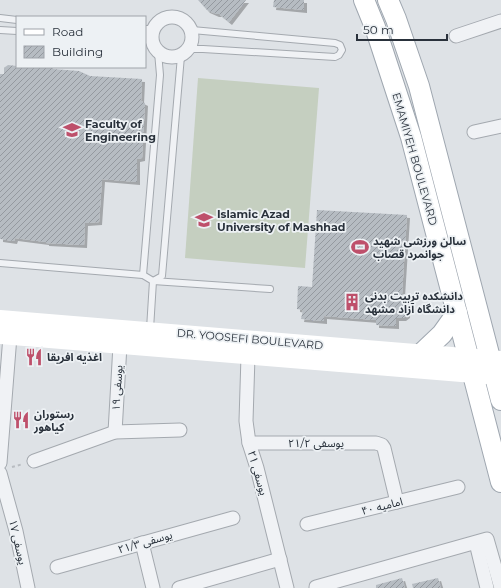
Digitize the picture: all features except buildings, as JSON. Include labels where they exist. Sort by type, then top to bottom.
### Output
[{"type":"main road","name":"EMAMIYEH BOULEVARD","points":[[364,0],[375,27],[411,137],[501,482]]},
{"type":"main road","name":"EMAMIYEH BOULEVARD","points":[[388,0],[419,86],[497,367],[501,400]]},
{"type":"main road","points":[[422,353],[442,334],[457,312]]},
{"type":"street","points":[[177,17],[188,24],[192,30],[192,43],[185,52],[175,58],[163,56],[152,45],[152,37],[155,26],[164,18],[177,17]]},
{"type":"street","points":[[456,36],[501,21]]},
{"type":"street","points":[[474,132],[501,126]]},
{"type":"street","name":"DR. YOOSEFI BOULEVARD","points":[[0,319],[422,353],[471,365]]},
{"type":"street","name":"DR. YOOSEFI BOULEVARD","points":[[5,336],[248,356],[497,367]]},
{"type":"street","name":"یوسفی ۱۷","points":[[5,336],[2,468],[28,588]]},
{"type":"street","name":"یوسفی ۱۹","points":[[115,432],[120,345]]},
{"type":"street","name":"یوسفی ۲۱","points":[[248,356],[246,421],[249,443],[257,468],[287,588]]},
{"type":"street","points":[[34,460],[115,432],[180,430]]},
{"type":"street","name":"یوسفی ۲۱/۲","points":[[249,443],[376,443],[382,445],[397,502]]},
{"type":"street","name":"امامیه ۴۰","points":[[307,524],[458,488]]},
{"type":"street","name":"یوسفی ۲۱/۳","points":[[57,567],[233,518]]},
{"type":"street","points":[[316,588],[316,586],[487,539],[501,588]]},
{"type":"street","points":[[142,543],[153,588]]},
{"type":"street","points":[[476,543],[487,588]]},
{"type":"street","points":[[179,588],[280,559]]},
{"type":"lane","points":[[0,18],[16,20]]},
{"type":"lane","points":[[146,29],[151,29],[159,22]]},
{"type":"lane","points":[[0,30],[16,31]]},
{"type":"lane","points":[[153,281],[162,276],[185,52],[203,49],[335,57],[339,55],[342,50],[340,45],[335,43],[192,30]]},
{"type":"lane","points":[[143,275],[160,75],[152,45]]},
{"type":"lane","points":[[0,263],[143,275],[153,281],[270,289]]},
{"type":"lane","points":[[150,331],[153,281]]},
{"type":"path","points":[[2,468],[34,460]]},
{"type":"green space","points":[[198,78],[319,88],[305,268],[185,258]]},
{"type":"place","name":"Faculty of Engineering","points":[[72,130]]},
{"type":"place","name":"Islamic Azad University of Mashhad","points":[[204,220]]},
{"type":"place","name":"سالن ورزشی شهید جوانمرد قصاب","points":[[360,247]]},
{"type":"place","name":"دانشکده تربیت بدنی دانشگاه آزاد مشهد","points":[[352,302]]},
{"type":"place","name":"اغذیه افریقا","points":[[34,357]]},
{"type":"place","name":"رستوران کیاهور","points":[[21,420]]}]
